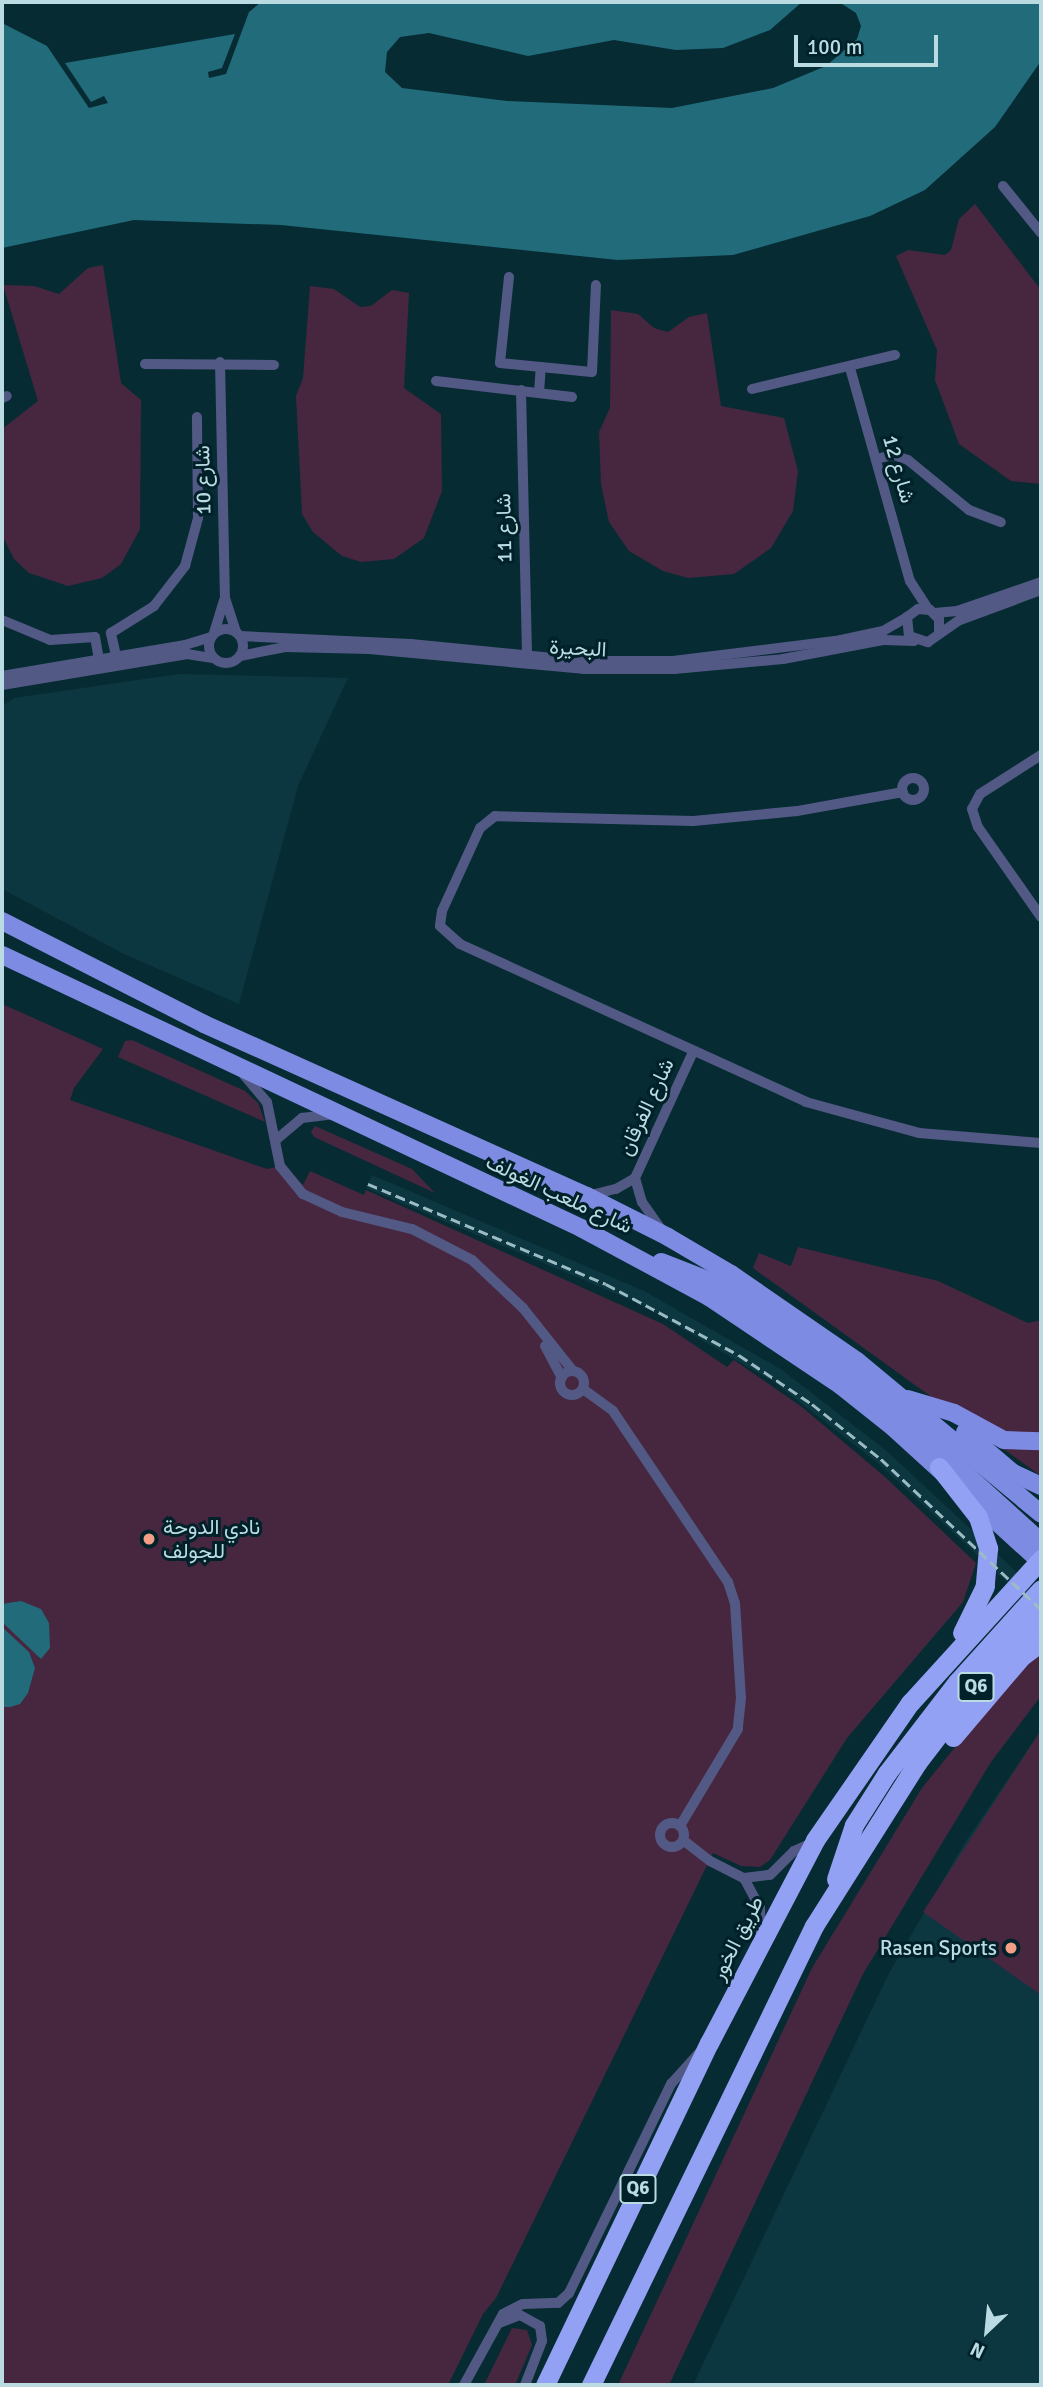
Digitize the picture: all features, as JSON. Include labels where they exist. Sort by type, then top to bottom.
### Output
[{"type":"highway","points":[[939,1467],[978,1517],[988,1548],[985,1586],[959,1646]]},
{"type":"highway","name":"طريق الخور","points":[[545,2385],[709,2043],[814,1842],[887,1733],[959,1646],[1041,1557]]},
{"type":"highway","points":[[836,1891],[843,1850],[887,1773],[957,1682],[1041,1589]]},
{"type":"highway","name":"Q6","points":[[591,2385],[798,1953],[917,1763],[967,1699],[1041,1616]]},
{"type":"highway","points":[[917,1763],[938,1755],[1021,1657],[1041,1642]]},
{"type":"main road","name":"شارع ملعب الغولف","points":[[2,921],[204,1024],[587,1196],[668,1237],[796,1318],[903,1397],[1041,1514]]},
{"type":"main road","name":"شارع ملعب الغولف","points":[[2,956],[638,1257],[776,1340],[840,1385],[1041,1557]]},
{"type":"main road","points":[[638,1257],[710,1281],[796,1336],[917,1430],[1041,1557]]},
{"type":"main road","points":[[903,1397],[944,1409],[1004,1440],[1041,1441]]},
{"type":"main road","points":[[933,1422],[966,1433],[1013,1473],[1041,1486]]},
{"type":"street","points":[[1003,186],[1041,233]]},
{"type":"street","points":[[509,277],[500,363],[592,372],[596,285]]},
{"type":"street","points":[[752,389],[850,368],[895,355]]},
{"type":"street","points":[[145,364],[220,362],[274,365]]},
{"type":"street","name":"شارع 10","points":[[220,362],[225,598],[238,634]]},
{"type":"street","points":[[539,393],[541,367]]},
{"type":"street","name":"شارع 12","points":[[850,368],[910,580],[931,611]]},
{"type":"street","points":[[436,381],[572,397]]},
{"type":"street","name":"شارع 11","points":[[521,390],[526,660]]},
{"type":"street","points":[[2,620],[50,640],[96,637],[111,633],[154,606],[185,566],[198,518],[197,417]]},
{"type":"street","points":[[876,459],[894,455],[908,460],[969,510],[1001,522]]},
{"type":"street","name":"شارع 12","points":[[908,616],[910,580]]},
{"type":"street","points":[[1041,582],[957,611],[931,611],[908,616],[906,630],[914,641],[928,642],[960,620],[1041,590]]},
{"type":"street","name":"شارع 10","points":[[213,635],[225,598]]},
{"type":"street","points":[[931,611],[939,632]]},
{"type":"street","name":"البحيرة","points":[[811,650],[879,632],[908,616]]},
{"type":"street","points":[[2,676],[100,662],[185,645],[226,629],[238,634],[240,656],[226,664],[213,658],[187,654],[117,659]]},
{"type":"street","points":[[111,633],[117,659]]},
{"type":"street","name":"البحيرة","points":[[238,634],[397,643],[526,660]]},
{"type":"street","points":[[213,635],[208,648],[213,658]]},
{"type":"street","points":[[96,637],[100,662]]},
{"type":"street","name":"البحيرة","points":[[240,656],[285,648],[369,649],[611,665],[680,664],[884,640],[914,641]]},
{"type":"street","points":[[2,685],[100,662]]},
{"type":"street","points":[[1041,755],[980,794],[972,809],[978,827],[1041,917]]},
{"type":"street","points":[[903,792],[837,805],[716,819],[632,822],[501,816],[482,824],[440,914],[440,926],[448,937],[693,1052],[845,1115],[950,1138],[1041,1143]]},
{"type":"street","name":"شارع الفرقان","points":[[587,1196],[616,1189],[635,1178],[693,1052]]},
{"type":"street","points":[[234,1067],[261,1093],[277,1139],[280,1166],[313,1201],[412,1229],[455,1249],[505,1288],[573,1371],[583,1377],[583,1389]]},
{"type":"street","points":[[277,1139],[302,1118],[335,1114]]},
{"type":"street","name":"شارع الفرقان","points":[[635,1178],[642,1202],[668,1237]]},
{"type":"street","points":[[533,1322],[562,1378],[561,1387],[568,1394],[583,1389]]},
{"type":"street","points":[[562,1378],[573,1371]]},
{"type":"street","points":[[583,1389],[613,1411],[724,1575],[735,1603],[741,1698],[738,1729],[680,1826],[683,1840],[710,1861],[744,1878],[770,1875],[794,1851],[814,1842]]},
{"type":"street","points":[[680,1826],[667,1825],[660,1836],[669,1847],[683,1840]]},
{"type":"street","points":[[744,1878],[760,1908],[761,1940]]},
{"type":"street","points":[[464,2385],[494,2327],[511,2308],[553,2304],[569,2294],[671,2084],[709,2043]]},
{"type":"street","points":[[494,2327],[520,2315],[540,2326],[542,2342],[525,2385]]},
{"type":"shaded area","points":[[261,2],[802,2],[770,30],[723,48],[676,50],[614,40],[528,56],[429,33],[400,37],[387,52],[385,72],[402,88],[507,101],[672,108],[773,88],[826,66],[857,39],[861,26],[856,13],[839,2],[1041,2],[1041,61],[995,127],[925,190],[870,216],[733,255],[618,260],[281,225],[134,220],[2,248],[2,23],[47,46],[89,108],[108,103],[104,96],[91,102],[65,63],[235,34],[222,68],[208,72],[209,78],[226,74],[249,12]]},
{"type":"shaded area","points":[[975,204],[1041,290],[1041,484],[1011,481],[959,444],[935,380],[937,350],[896,256],[908,250],[945,255],[951,250],[959,219]]},
{"type":"shaded area","points":[[103,265],[121,383],[141,400],[140,529],[121,564],[102,578],[68,586],[29,573],[14,559],[2,535],[2,429],[38,401],[3,285],[34,286],[59,294],[88,268]]},
{"type":"shaded area","points":[[310,286],[334,289],[360,307],[371,306],[392,290],[409,293],[404,388],[441,414],[442,491],[424,538],[394,559],[361,562],[342,556],[313,532],[302,514],[296,396],[303,378]]},
{"type":"shaded area","points":[[611,310],[638,314],[654,328],[668,332],[689,317],[707,313],[721,406],[784,418],[798,471],[793,511],[771,548],[734,574],[688,578],[663,571],[629,551],[609,522],[601,484],[599,432],[610,408]]},
{"type":"shaded area","points":[[179,674],[348,678],[298,786],[239,1004],[124,954],[2,889],[2,706],[14,698]]},
{"type":"shaded area","name":"نادي الدوحة للجولف","points":[[2,1004],[103,1049],[74,1088],[70,1100],[267,1169],[285,1165],[303,1185],[310,1171],[364,1195],[366,1190],[663,1324],[727,1367],[734,1360],[802,1407],[885,1477],[976,1563],[963,1602],[847,1738],[770,1860],[760,1867],[741,1866],[713,1853],[496,2298],[483,2314],[448,2385],[2,2385]]},
{"type":"shaded area","points":[[132,1040],[245,1091],[258,1103],[265,1122],[118,1057],[125,1041]]},
{"type":"shaded area","points":[[315,1126],[412,1169],[435,1193],[314,1137],[311,1132]]},
{"type":"shaded area","points":[[372,1175],[644,1291],[782,1370],[888,1452],[1041,1595],[1041,1614],[878,1463],[774,1382],[638,1303],[366,1188]]},
{"type":"shaded area","points":[[798,1247],[938,1281],[1028,1323],[1041,1320],[1041,1476],[753,1268],[759,1253],[791,1266]]},
{"type":"shaded area","points":[[21,1601],[41,1609],[49,1623],[50,1648],[41,1659],[2,1622],[2,1604]]},
{"type":"shaded area","points":[[2,1627],[29,1652],[35,1668],[28,1693],[20,1704],[10,1707],[2,1707]]},
{"type":"shaded area","points":[[1041,1652],[1041,1696],[991,1762],[863,1974],[669,2385],[618,2385],[812,1968],[922,1788],[1010,1679]]},
{"type":"shaded area","points":[[1041,1730],[1041,2385],[693,2385],[889,1973],[964,1844]]},
{"type":"shaded area","points":[[1041,1730],[1041,1995],[923,1912]]},
{"type":"shaded area","points":[[512,2328],[527,2330],[532,2345],[515,2385],[484,2385]]},
{"type":"railway","points":[[368,1184],[606,1284],[739,1355],[812,1404],[881,1459],[1041,1609]]},
{"type":"place","name":"نادي الدوحة للجولف","points":[[149,1539]]},
{"type":"place","name":"Rasen Sports","points":[[1011,1948]]}]
